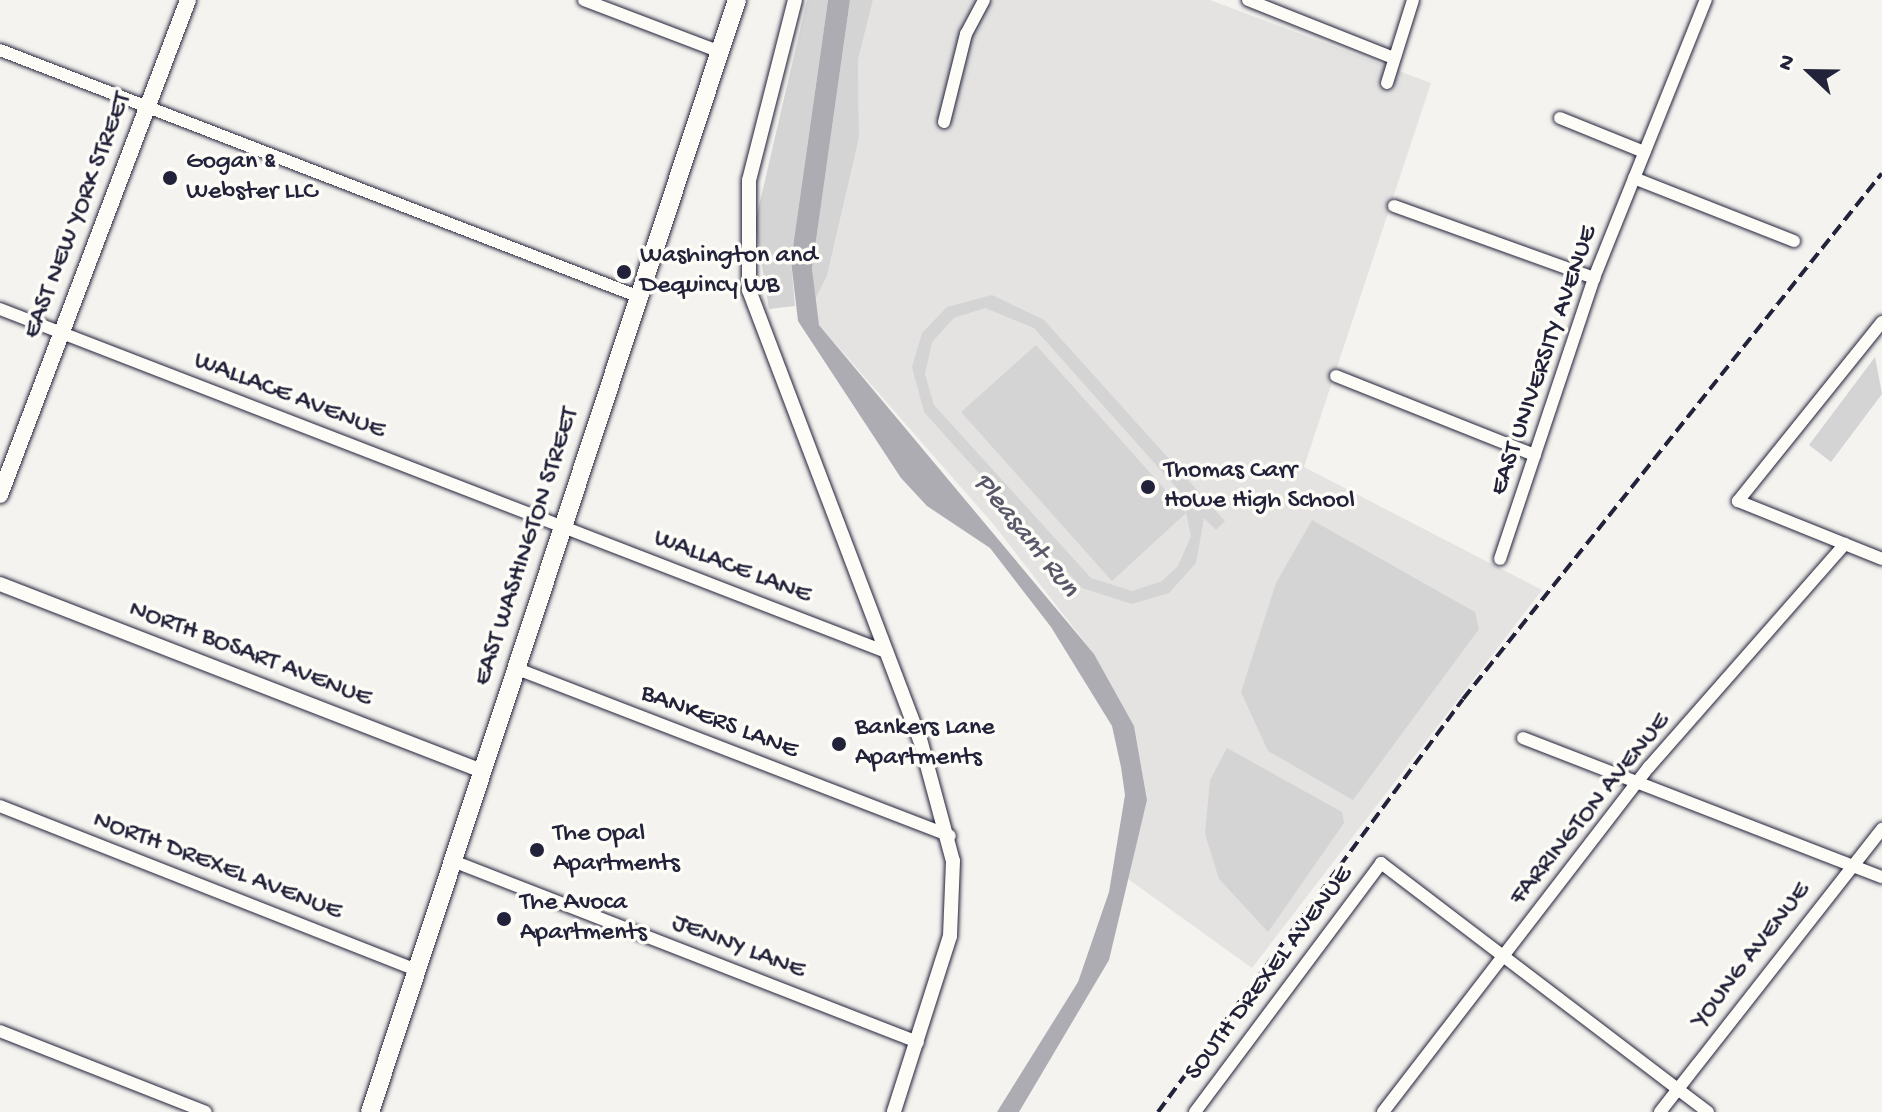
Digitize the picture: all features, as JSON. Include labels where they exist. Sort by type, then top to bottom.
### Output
[{"type":"main road","name":"EAST NEW YORK STREET","points":[[0,495],[188,0]]},
{"type":"main road","name":"EAST WASHINGTON STREET","points":[[370,1112],[737,0]]},
{"type":"street","points":[[584,0],[720,52]]},
{"type":"street","points":[[795,0],[749,180],[747,283],[765,346],[886,652],[950,836],[951,930],[894,1112]]},
{"type":"street","points":[[944,122],[966,34],[984,0]]},
{"type":"street","points":[[1248,0],[1394,58]]},
{"type":"street","points":[[1387,83],[1413,0]]},
{"type":"street","name":"EAST UNIVERSITY AVENUE","points":[[1500,559],[1594,278],[1706,0]]},
{"type":"street","points":[[0,50],[637,296]]},
{"type":"street","points":[[1560,118],[1644,152]]},
{"type":"street","points":[[1634,178],[1794,241]]},
{"type":"street","points":[[1394,206],[1594,278]]},
{"type":"street","name":"WALLACE AVENUE","points":[[0,309],[562,526]]},
{"type":"street","points":[[1882,322],[1738,501],[1882,559]]},
{"type":"street","points":[[1336,376],[1535,455]]},
{"type":"street","name":"WALLACE LANE","points":[[562,526],[886,652]]},
{"type":"street","name":"FARRINGTON AVENUE","points":[[1383,1112],[1639,781],[1845,544]]},
{"type":"street","name":"NORTH BOSART AVENUE","points":[[0,584],[482,771]]},
{"type":"street","name":"BANKERS LANE","points":[[515,668],[950,836]]},
{"type":"street","points":[[1523,738],[1882,877]]},
{"type":"street","name":"NORTH DREXEL AVENUE","points":[[0,806],[417,970]]},
{"type":"street","name":"YOUNG AVENUE","points":[[1660,1112],[1851,864],[1882,829]]},
{"type":"street","name":"JENNY LANE","points":[[453,861],[918,1042]]},
{"type":"street","name":"SOUTH DREXEL AVENUE","points":[[1195,1112],[1381,863],[1503,956]]},
{"type":"street","points":[[1503,956],[1708,1112]]},
{"type":"street","points":[[0,1031],[206,1112]]},
{"type":"shaded area","points":[[807,0],[828,0],[791,261],[795,306],[769,309],[755,223]]},
{"type":"shaded area","name":"Pleasant Run","points":[[828,0],[850,0],[812,269],[819,325],[1094,654],[1134,726],[1147,800],[1109,960],[1019,1112],[997,1112],[1078,982],[1109,892],[1125,795],[1121,767],[1112,726],[1051,627],[990,548],[927,506],[901,478],[798,321],[791,261]]},
{"type":"shaded area","points":[[850,0],[873,0],[858,60],[859,138],[827,276],[813,304],[812,269]]},
{"type":"shaded area","name":"Thomas Carr Howe High School","points":[[873,0],[1210,0],[1431,83],[1304,467],[1542,590],[1252,968],[1128,879],[1147,800],[1134,726],[1094,654],[994,525],[819,325],[813,304],[827,276],[859,138],[858,60]]},
{"type":"shaded area","points":[[992,295],[1044,320],[1225,521],[1216,530],[1204,518],[1196,563],[1169,593],[1132,604],[1082,588],[924,412],[912,367],[922,333],[947,307]],"holes":[[[985,308],[1034,328],[1182,494],[1191,536],[1178,566],[1162,581],[1132,591],[1091,578],[934,405],[925,374],[932,342],[954,318]]]},
{"type":"shaded area","points":[[1036,345],[1186,513],[1112,581],[961,412]]},
{"type":"shaded area","points":[[1875,357],[1882,394],[1831,462],[1809,445]]},
{"type":"shaded area","points":[[1312,520],[1475,612],[1479,629],[1353,800],[1268,751],[1241,692],[1276,583]]},
{"type":"shaded area","points":[[1227,748],[1342,812],[1344,823],[1268,932],[1219,879],[1205,834],[1210,780]]},
{"type":"railway","points":[[1158,1112],[1463,699],[1882,173]]},
{"type":"place","name":"Gogan & Webster LLC","points":[[170,178]]},
{"type":"place","name":"Washington and Dequincy WB","points":[[624,272]]},
{"type":"place","name":"Thomas Carr Howe High School","points":[[1148,487]]},
{"type":"place","name":"Bankers Lane Apartments","points":[[839,744]]},
{"type":"place","name":"The Opal Apartments","points":[[537,850]]},
{"type":"place","name":"The Avoca Apartments","points":[[504,919]]}]
